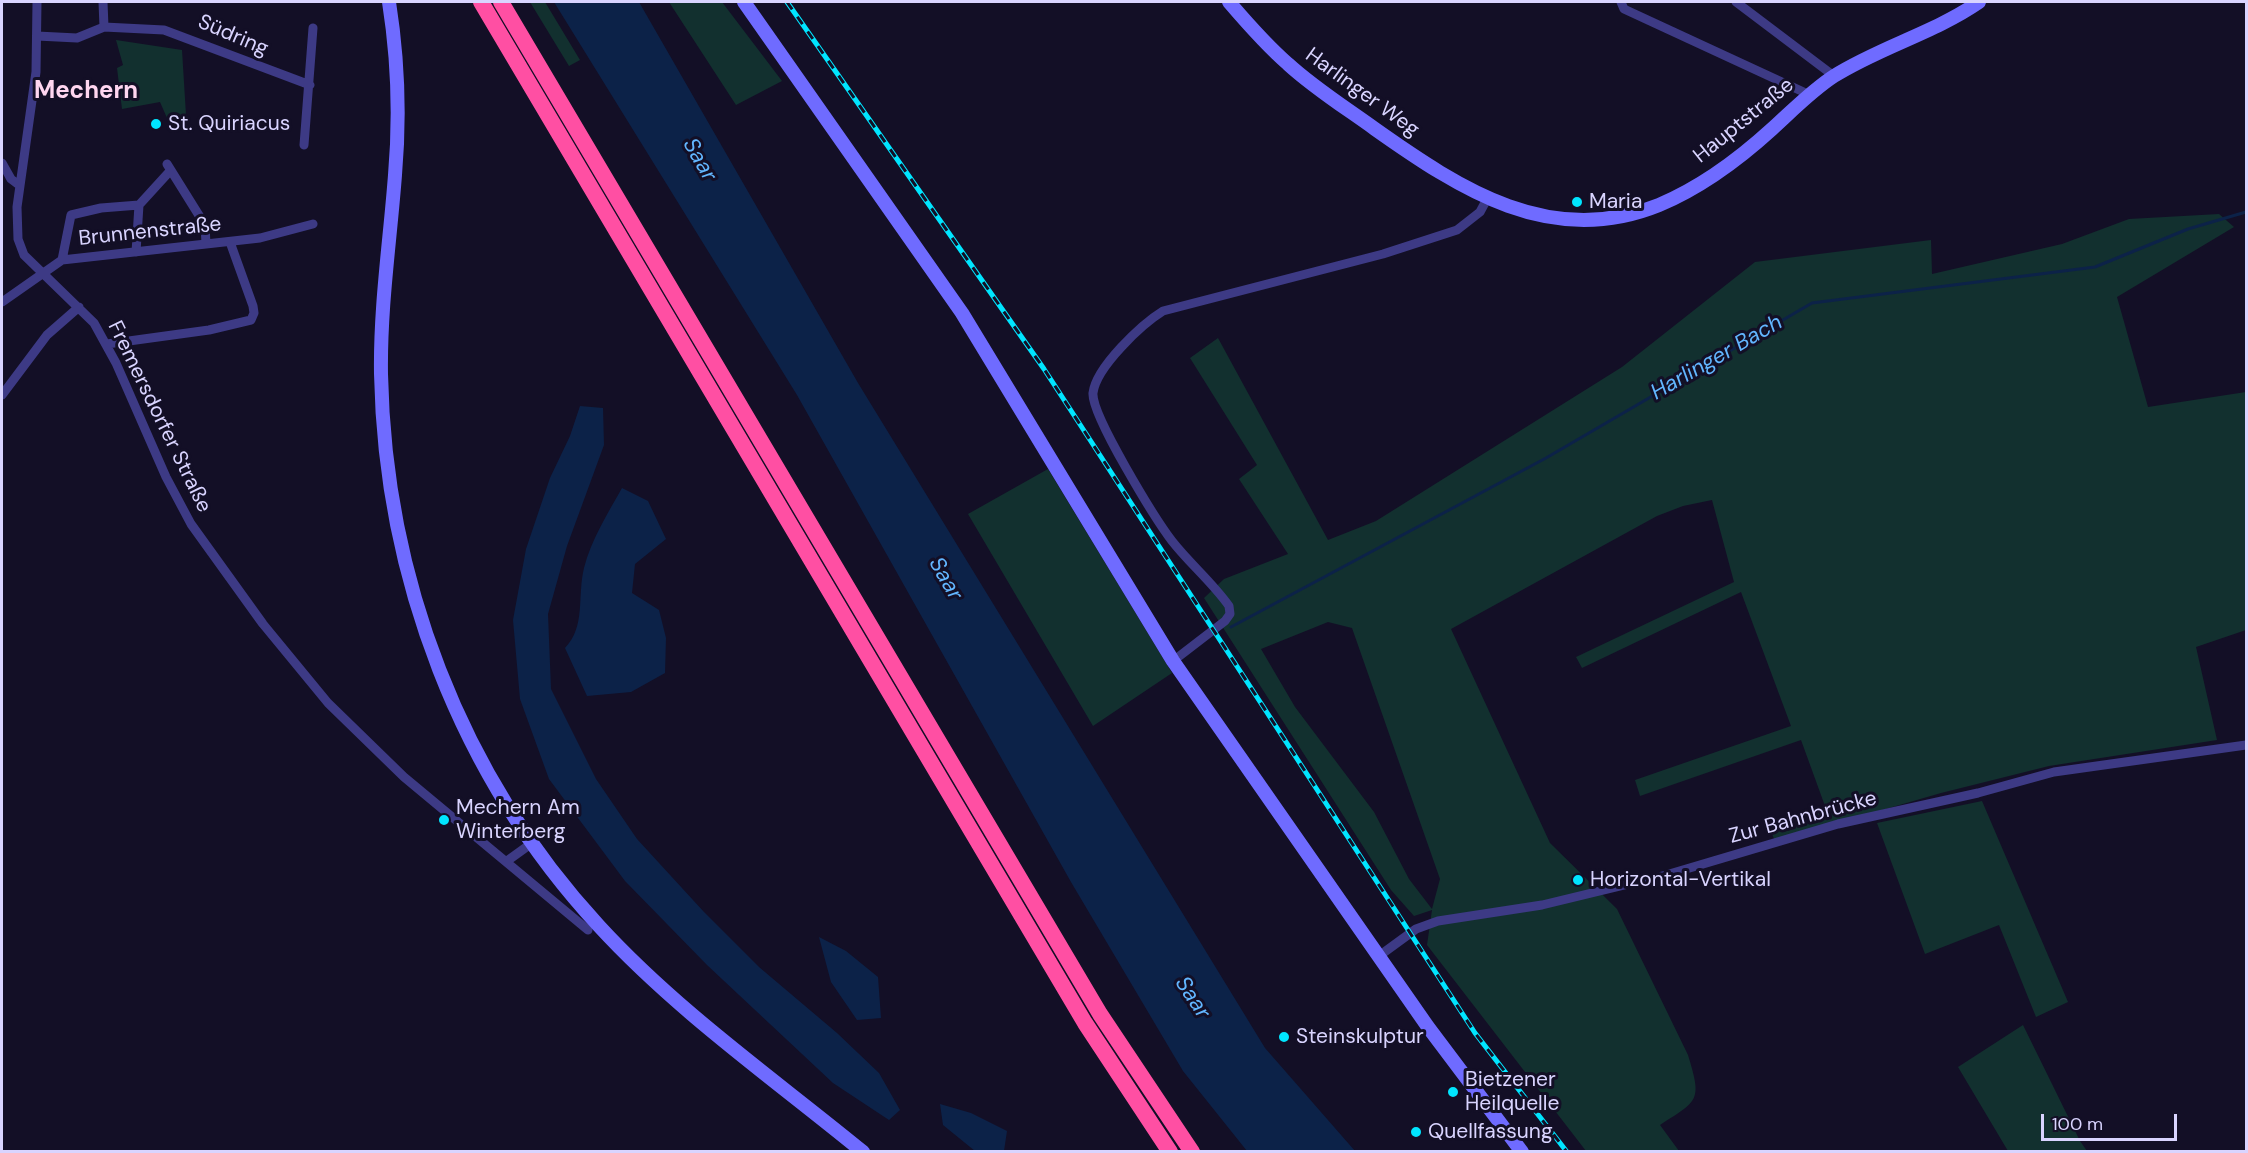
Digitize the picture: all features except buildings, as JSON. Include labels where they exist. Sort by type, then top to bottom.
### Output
[{"type":"highway","points":[[481,2],[1015,905],[1097,1041],[1170,1152]]},
{"type":"highway","points":[[501,2],[1051,932],[1118,1041],[1192,1152]]},
{"type":"main road","points":[[744,2],[835,128],[968,322],[1173,661],[1428,1027],[1522,1152]]},
{"type":"main road","name":"Harlinger Weg","points":[[1229,2],[1288,65],[1324,93],[1420,161],[1487,199]]},
{"type":"main road","name":"Hauptstraße","points":[[1487,199],[1532,214],[1576,219],[1620,215],[1658,205],[1721,171],[1834,76],[1946,21],[1979,2]]},
{"type":"main road","points":[[390,8],[395,51],[397,137],[381,347],[385,444],[399,540],[417,609],[438,670],[493,780],[532,843],[585,911],[637,965],[863,1152]]},
{"type":"street","name":"Fremersdorfer Straße","points":[[38,2],[33,99],[19,185],[18,239],[24,255],[79,307],[106,344],[177,499],[263,624],[353,729],[404,777],[588,930]]},
{"type":"street","points":[[104,2],[104,27]]},
{"type":"street","points":[[1621,2],[1624,9],[1810,94]]},
{"type":"street","points":[[1736,2],[1834,76]]},
{"type":"street","name":"Südring","points":[[37,36],[77,38],[104,27],[164,30],[310,85]]},
{"type":"street","points":[[304,145],[313,28]]},
{"type":"street","points":[[2,163],[11,179],[19,185]]},
{"type":"street","points":[[136,252],[139,205],[169,168],[205,225],[206,244]]},
{"type":"street","points":[[1173,661],[1225,621],[1230,614],[1229,606],[1171,540],[1107,433],[1097,410],[1093,393],[1100,377],[1142,324],[1163,311],[1383,254],[1457,230],[1480,212],[1487,199]]},
{"type":"street","points":[[62,260],[71,215],[101,207],[139,205]]},
{"type":"street","name":"Brunnenstraße","points":[[2,302],[62,260],[230,242],[281,233],[313,224]]},
{"type":"street","points":[[106,344],[209,330],[251,320],[254,314],[253,306],[230,242]]},
{"type":"street","points":[[2,395],[47,335],[79,307]]},
{"type":"street","name":"Zur Bahnbrücke","points":[[1379,956],[1416,929],[1438,921],[1542,905],[1666,875],[1838,824],[1978,793],[2054,772],[2247,745]]},
{"type":"street","points":[[507,861],[532,843]]},
{"type":"green space","points":[[530,2],[545,2],[580,60],[569,66]]},
{"type":"green space","points":[[669,2],[722,2],[782,81],[736,105]]},
{"type":"green space","points":[[116,40],[182,50],[186,115],[167,118],[160,102],[122,109],[117,68],[123,65]]},
{"type":"green space","points":[[2219,214],[2234,227],[2117,297],[2148,407],[2246,392],[2246,630],[2196,647],[2217,740],[2049,766],[1941,793],[1775,841],[1768,825],[1825,806],[1801,740],[1640,796],[1635,780],[1791,726],[1741,592],[1582,668],[1576,657],[1734,582],[1712,500],[1683,506],[1657,516],[1451,629],[1550,843],[1617,909],[1688,1055],[1692,1070],[1696,1091],[1694,1098],[1683,1110],[1660,1125],[1679,1151],[1586,1151],[1427,945],[1432,910],[1414,916],[1391,890],[1204,598],[1224,579],[1288,554],[1239,479],[1257,465],[1190,358],[1218,338],[1328,540],[1376,521],[1622,367],[1755,262],[1931,240],[1932,274],[2062,244],[2129,219]],"holes":[[[1328,622],[1352,628],[1440,879],[1432,909],[1409,879],[1374,812],[1295,707],[1261,649]]]},
{"type":"green space","points":[[1048,469],[1172,673],[1093,726],[968,514]]},
{"type":"green space","points":[[1982,801],[2068,1002],[2036,1017],[1999,925],[1925,954],[1877,823]]},
{"type":"green space","points":[[2023,1025],[2087,1151],[2008,1151],[1958,1067]]},
{"type":"water","name":"Saar","points":[[554,2],[639,2],[858,383],[1265,1048],[1355,1151],[1247,1151],[1183,1071],[1071,882],[797,395]]},
{"type":"water","points":[[580,406],[603,408],[604,445],[567,546],[548,614],[551,689],[596,779],[637,839],[704,912],[759,967],[837,1033],[879,1073],[900,1110],[889,1120],[833,1083],[707,965],[625,881],[549,779],[520,699],[513,620],[526,549],[550,478],[570,436]]},
{"type":"water","points":[[622,488],[648,501],[666,539],[635,564],[632,593],[659,610],[666,638],[665,673],[631,692],[587,696],[565,648],[576,630],[587,558],[600,527]]},
{"type":"water","points":[[819,937],[846,951],[878,977],[881,1018],[857,1020],[831,982]]},
{"type":"water","points":[[940,1104],[971,1113],[1007,1131],[1004,1151],[975,1151],[943,1125]]},
{"type":"waterway","name":"Harlinger Bach","points":[[1231,627],[1546,458],[1812,303],[2095,267],[2188,229],[2246,212]]},
{"type":"railway","points":[[787,2],[1044,369],[1475,1033],[1567,1152]]},
{"type":"place","name":"St. Quiriacus","points":[[156,124]]},
{"type":"place","name":"Maria","points":[[1577,202]]},
{"type":"place","name":"Mechern Am Winterberg","points":[[444,820]]},
{"type":"place","name":"Horizontal-Vertikal","points":[[1578,880]]},
{"type":"place","name":"Steinskulptur","points":[[1284,1037]]},
{"type":"place","name":"Bietzener Heilquelle","points":[[1453,1092]]},
{"type":"place","name":"Quellfassung","points":[[1416,1132]]},
{"type":"district","name":"Mechern","points":[[86,92]]}]
